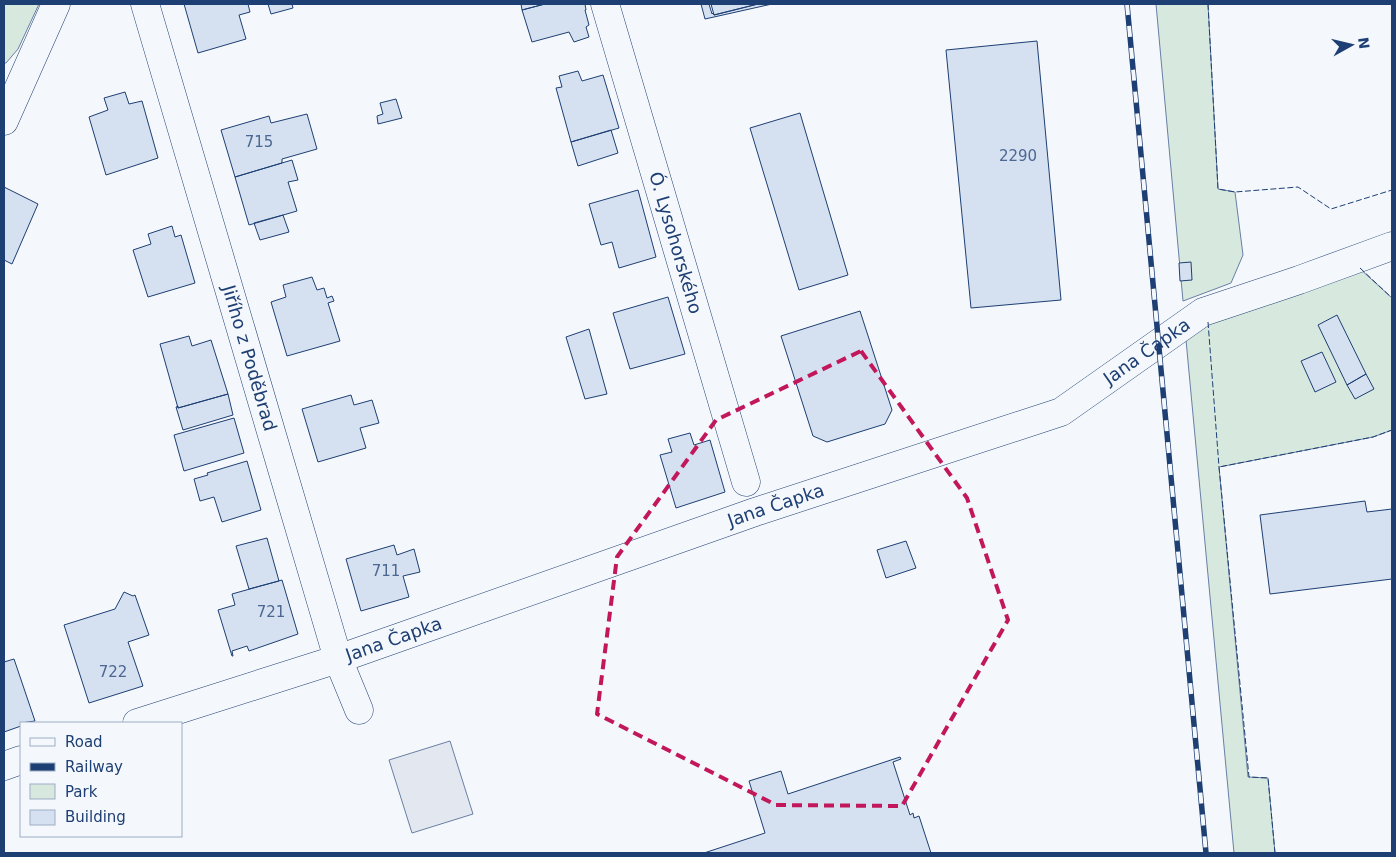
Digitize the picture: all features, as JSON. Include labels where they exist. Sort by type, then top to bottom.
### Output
[{"type":"street","points":[[4,121],[56,4]]},
{"type":"street","name":"Jiřího z Poděbrad","points":[[145,4],[338,659],[359,710]]},
{"type":"street","name":"Ó. Lysohorského","points":[[605,4],[746,482]]},
{"type":"street","name":"Jana Čapka","points":[[140,722],[338,659],[755,512],[1061,412],[1203,312],[1392,246]]},
{"type":"street","points":[[4,766],[20,760]]},
{"type":"highlighted area","points":[[861,351],[967,498],[1008,620],[902,806],[776,805],[597,714],[617,557],[716,420]]},
{"type":"green space","points":[[4,4],[39,4],[18,49],[6,63],[4,63]]},
{"type":"green space","points":[[1156,4],[1208,4],[1218,189],[1235,192],[1243,255],[1231,283],[1183,301]]},
{"type":"green space","points":[[1358,267],[1392,298],[1392,430],[1373,437],[1219,467],[1248,777],[1268,778],[1275,853],[1234,853],[1186,340],[1208,319]]},
{"type":"shaded area","points":[[450,741],[473,814],[412,833],[389,760]]},
{"type":"building","points":[[184,4],[248,4],[250,12],[239,15],[246,39],[198,53]]},
{"type":"building","points":[[268,4],[292,4],[293,8],[271,14]]},
{"type":"building","points":[[521,4],[545,4],[522,10]]},
{"type":"building","points":[[545,4],[585,4],[589,25],[586,27],[589,37],[574,42],[569,32],[532,42],[522,10]]},
{"type":"building","points":[[701,4],[709,4],[714,15],[758,4],[772,4],[705,19]]},
{"type":"building","points":[[711,4],[758,4],[714,15]]},
{"type":"building","points":[[1037,41],[1061,300],[971,308],[946,50]]},
{"type":"building","points":[[578,71],[582,81],[603,75],[619,128],[571,142],[556,88],[562,87],[559,76]]},
{"type":"building","points":[[125,92],[129,104],[142,101],[158,158],[106,175],[89,117],[108,110],[104,98]]},
{"type":"building","points":[[396,99],[402,118],[378,124],[377,116],[383,114],[380,103]]},
{"type":"building","points":[[800,113],[848,275],[799,290],[750,128]]},
{"type":"building","points":[[307,114],[317,149],[282,159],[282,163],[235,177],[221,130],[269,116],[271,123]]},
{"type":"building","points":[[611,130],[618,153],[578,166],[571,142]]},
{"type":"building","points":[[292,160],[298,180],[288,182],[297,211],[249,225],[235,177]]},
{"type":"building","points":[[4,187],[38,204],[12,264],[4,260]]},
{"type":"building","points":[[638,190],[656,257],[619,268],[612,242],[601,245],[589,204]]},
{"type":"building","points":[[283,215],[289,232],[260,240],[254,223]]},
{"type":"building","points":[[172,226],[175,237],[181,235],[195,283],[148,297],[133,250],[151,244],[148,234]]},
{"type":"building","points":[[1191,262],[1192,280],[1180,281],[1179,263]]},
{"type":"building","points":[[312,277],[317,290],[324,288],[327,298],[332,296],[334,301],[328,303],[340,341],[287,356],[271,302],[286,297],[283,285]]},
{"type":"building","points":[[668,297],[685,354],[630,369],[613,313]]},
{"type":"building","points":[[860,311],[892,410],[885,424],[827,442],[813,436],[781,336]]},
{"type":"building","points":[[1337,315],[1366,374],[1347,385],[1318,325]]},
{"type":"building","points":[[589,329],[607,394],[585,399],[566,337]]},
{"type":"building","points":[[189,336],[192,346],[211,340],[228,394],[178,408],[160,344]]},
{"type":"building","points":[[1322,352],[1336,382],[1315,392],[1301,361]]},
{"type":"building","points":[[1366,374],[1374,389],[1355,399],[1347,385]]},
{"type":"building","points":[[228,394],[233,415],[183,430],[176,407]]},
{"type":"building","points":[[351,395],[354,405],[372,400],[379,423],[360,428],[366,448],[318,462],[302,409]]},
{"type":"building","points":[[234,418],[244,453],[184,471],[174,435]]},
{"type":"building","points":[[690,433],[694,445],[710,440],[725,492],[676,508],[660,455],[672,452],[668,439]]},
{"type":"building","points":[[247,461],[261,510],[222,522],[214,497],[200,501],[194,479],[208,475],[207,473]]},
{"type":"building","points":[[1365,501],[1367,512],[1392,509],[1392,579],[1270,594],[1260,515]]},
{"type":"building","points":[[267,538],[279,581],[249,589],[236,546]]},
{"type":"building","points":[[906,541],[916,568],[886,578],[877,550]]},
{"type":"building","points":[[394,545],[397,555],[414,549],[420,572],[403,576],[409,597],[361,611],[346,559]]},
{"type":"building","points":[[282,580],[298,634],[249,651],[247,646],[232,651],[232,656],[218,610],[235,605],[232,594]]},
{"type":"building","points":[[124,592],[135,595],[149,635],[128,642],[143,686],[89,703],[64,625],[115,609]]},
{"type":"building","points":[[14,659],[35,721],[20,722],[20,726],[4,732],[4,662]]},
{"type":"building","points":[[900,757],[901,759],[893,762],[910,815],[913,813],[914,818],[919,816],[931,853],[704,853],[765,833],[749,781],[781,771],[788,794]]},
{"type":"railway","points":[[1127,4],[1206,853]]},
{"type":"fence","points":[[1208,4],[1218,189],[1235,192],[1298,187],[1331,209],[1392,190]]},
{"type":"fence","points":[[1360,268],[1392,298]]},
{"type":"fence","points":[[1208,322],[1219,467]]},
{"type":"fence","points":[[1275,853],[1268,778],[1249,777],[1219,467],[1373,437],[1392,430]]}]
